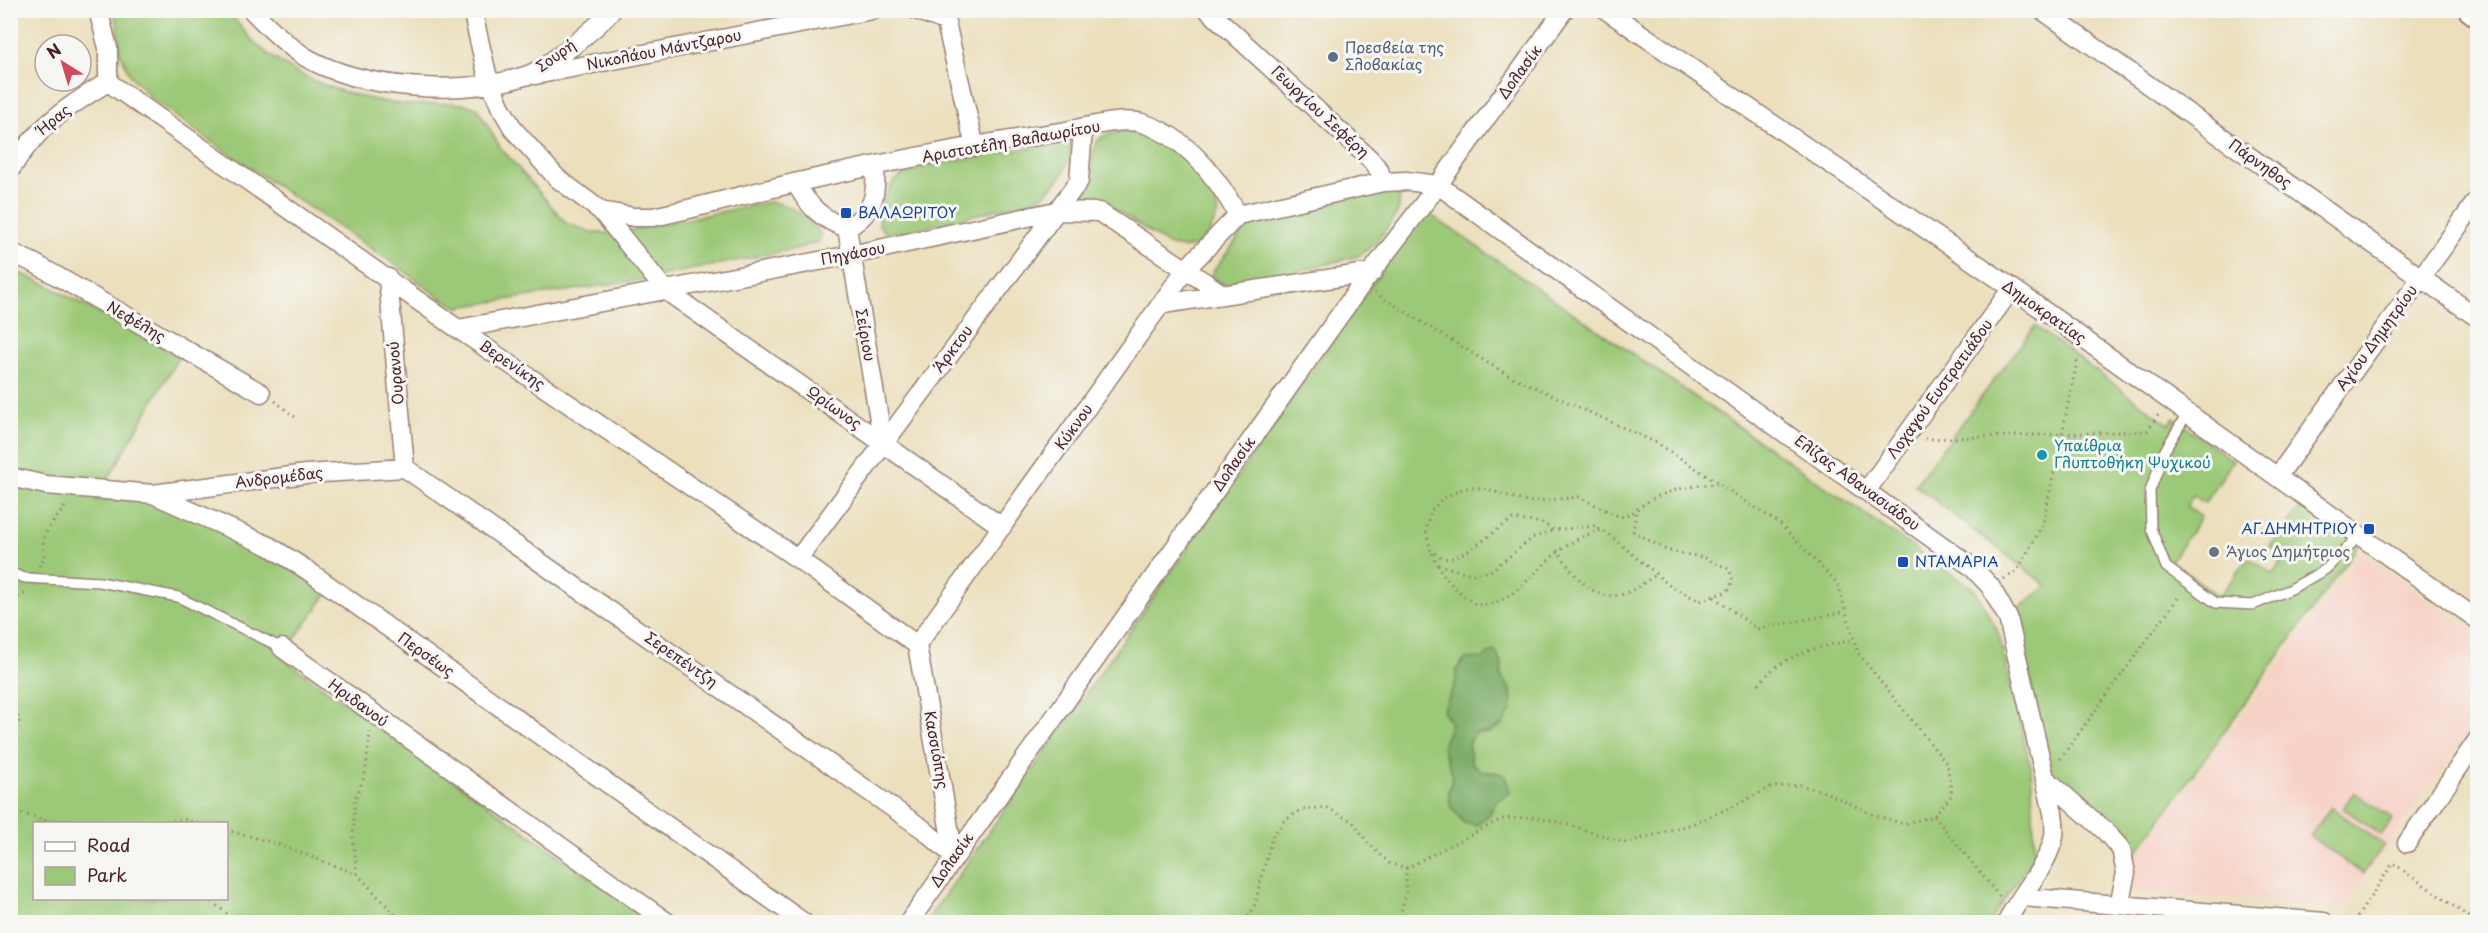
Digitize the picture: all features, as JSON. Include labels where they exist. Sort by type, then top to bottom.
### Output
[{"type":"street","points":[[98,10],[108,48],[108,82]]},
{"type":"street","name":"Σουρή","points":[[252,10],[273,31],[307,58],[353,76],[417,89],[466,87],[527,76],[576,43],[612,10]]},
{"type":"street","points":[[472,10],[491,84],[514,130],[539,160],[571,190],[601,211]]},
{"type":"street","name":"Νικολάου Μάντζαρου","points":[[527,76],[872,10]]},
{"type":"street","points":[[915,10],[944,16],[975,147]]},
{"type":"street","name":"Γεωργίου Σεφέρη","points":[[1208,10],[1370,159],[1379,170],[1383,182]]},
{"type":"street","name":"Δολασίκ","points":[[909,922],[1359,288],[1438,185],[1564,10]]},
{"type":"street","name":"Δημοκρατίας","points":[[1606,10],[2012,288],[2478,620]]},
{"type":"street","name":"Πάρνηθος","points":[[2042,10],[2478,318]]},
{"type":"street","points":[[2470,10],[2478,16]]},
{"type":"street","name":"Ήρας","points":[[10,170],[27,144],[57,114],[108,82]]},
{"type":"street","name":"Βερενίκης","points":[[108,82],[459,329],[798,559],[917,645]]},
{"type":"street","name":"Αριστοτέλη Βαλαωρίτου","points":[[601,211],[634,217],[653,217],[796,183],[975,147],[1122,122],[1140,123],[1167,134],[1183,144],[1224,189],[1238,215]]},
{"type":"street","name":"Άρκτου","points":[[798,559],[1079,181],[1083,129]]},
{"type":"street","points":[[796,183],[805,200],[814,210],[831,223],[847,228],[861,220],[870,205],[876,189],[875,167]]},
{"type":"street","points":[[1238,215],[1383,182],[1406,181],[1438,185]]},
{"type":"street","name":"Ελίζας Αθανασιάδου","points":[[1438,185],[1867,490],[1972,567],[1990,586],[2008,618],[2053,813],[2054,835],[2046,858],[2016,913]]},
{"type":"street","name":"Αγίου Δημητρίου","points":[[2277,477],[2478,199]]},
{"type":"street","name":"Ωρίωνος","points":[[601,211],[665,290],[1002,527]]},
{"type":"street","name":"Πηγάσου","points":[[459,329],[851,255],[1056,212],[1099,212],[1224,295]]},
{"type":"street","name":"Κύκνου","points":[[917,645],[1186,269],[1238,215]]},
{"type":"street","name":"Σείριου","points":[[847,228],[883,443]]},
{"type":"street","name":"Νεφέλης","points":[[10,252],[34,263],[261,393]]},
{"type":"street","points":[[1162,304],[1373,272]]},
{"type":"street","name":"Ουρανού","points":[[388,278],[405,468]]},
{"type":"street","name":"Λοχαγού Ευστρατιάδου","points":[[1867,490],[2012,288]]},
{"type":"street","name":"Ανδρομέδας","points":[[153,495],[306,474],[405,468]]},
{"type":"street","name":"Σερεπέντζη","points":[[405,468],[923,829],[954,856]]},
{"type":"street","name":"Περσέως","points":[[10,477],[46,486],[153,495],[268,546],[307,570],[803,922]]},
{"type":"street","name":"Κασσιόπης","points":[[917,645],[954,856]]},
{"type":"street","name":"Ηριδανού","points":[[282,648],[667,922]]},
{"type":"street","points":[[2407,843],[2478,738]]},
{"type":"street","points":[[2045,778],[2121,849],[2126,873],[2119,905]]},
{"type":"street","points":[[2016,913],[2119,905],[2324,922]]},
{"type":"lane","points":[[2187,414],[2164,450],[2150,491],[2151,528],[2166,567],[2216,603],[2253,605],[2291,589],[2326,569],[2359,536]]},
{"type":"lane","name":"Ηριδανού","points":[[10,573],[33,578],[100,582],[178,597],[282,648]]},
{"type":"path","points":[[1246,922],[1255,904],[1272,837],[1284,821],[1300,810],[1326,807],[1353,822],[1389,863],[1406,868],[1502,819],[1534,817],[1563,823],[1626,843],[1692,824],[1771,787],[1800,785],[1825,792],[1874,815],[1904,824],[1934,816],[1952,795],[1947,764],[1858,653],[1838,584],[1779,523],[1657,444],[1506,374],[1379,294],[1359,288]]},
{"type":"path","points":[[2017,571],[2043,524],[2082,338]]},
{"type":"path","points":[[261,393],[284,406],[295,417]]},
{"type":"path","points":[[1904,440],[2147,430],[2170,401]]},
{"type":"path","points":[[1436,565],[1472,574],[1489,572],[1533,538],[1554,530],[1594,526],[1603,530],[1670,586],[1700,601],[1714,597],[1728,591],[1733,580],[1729,569],[1705,558],[1666,550],[1648,542],[1633,531],[1636,513],[1644,504],[1671,492],[1695,485],[1719,484]]},
{"type":"path","points":[[1603,530],[1579,537],[1557,550],[1543,566],[1498,602],[1477,605],[1462,596],[1436,565],[1426,531],[1431,511],[1442,499],[1464,488],[1483,488],[1527,502],[1579,497],[1620,517],[1636,513]]},
{"type":"path","points":[[10,606],[16,598],[32,590],[33,578],[45,556],[42,547],[43,534],[77,489]]},
{"type":"path","points":[[1431,551],[1445,559],[1456,557],[1513,519],[1542,522],[1554,530]]},
{"type":"path","points":[[1557,550],[1578,579],[1598,594],[1622,595],[1656,575]]},
{"type":"path","points":[[2045,778],[2188,583]]},
{"type":"path","points":[[1714,597],[1757,629],[1845,612]]},
{"type":"path","points":[[1759,684],[1769,671],[1808,649],[1853,640]]},
{"type":"path","points":[[10,707],[20,719],[10,744]]},
{"type":"path","points":[[357,874],[353,837],[355,799],[365,774],[372,713]]},
{"type":"path","points":[[10,810],[51,822]]},
{"type":"path","points":[[1934,816],[2016,913]]},
{"type":"path","points":[[167,822],[184,819],[194,822]]},
{"type":"path","points":[[228,831],[274,843],[357,874],[402,922]]},
{"type":"path","points":[[2354,922],[2393,863],[2476,922]]},
{"type":"path","points":[[1398,922],[1406,894],[1406,868]]},
{"type":"path","points":[[210,900],[238,922]]},
{"type":"shaded area","points":[[2360,553],[2477,634],[2477,720],[2343,907],[2131,891],[2135,860]]},
{"type":"green space","points":[[112,11],[228,11],[269,55],[304,76],[323,84],[361,97],[400,104],[449,103],[477,108],[500,147],[566,223],[590,232],[613,234],[769,202],[798,212],[812,223],[821,235],[818,242],[795,249],[640,280],[458,307],[439,297],[403,270],[210,141],[151,98],[130,75],[120,52],[117,22]]},
{"type":"green space","points":[[1134,131],[1155,137],[1180,152],[1216,201],[1218,213],[1210,231],[1197,245],[1183,248],[1168,245],[1114,208],[1088,197],[1084,192],[1089,179],[1094,148],[1098,141],[1116,132]]},
{"type":"green space","points":[[1063,141],[1072,143],[1069,161],[1058,180],[1039,199],[901,233],[885,232],[879,225],[880,208],[892,184],[902,175],[927,166]]},
{"type":"green space","points":[[1394,190],[1400,198],[1398,212],[1375,244],[1358,256],[1247,284],[1227,286],[1210,276],[1246,227],[1259,220],[1378,191]]},
{"type":"green space","points":[[1424,210],[1975,590],[1998,632],[2031,767],[2035,855],[1993,916],[1992,922],[926,922]]},
{"type":"green space","points":[[10,269],[45,284],[179,356],[96,500],[140,498],[174,504],[331,589],[281,657],[652,922],[11,922]]},
{"type":"green space","points":[[2035,326],[2168,424],[2174,418],[2233,461],[2205,503],[2193,495],[2186,506],[2201,517],[2171,561],[2219,596],[2249,558],[2273,574],[2283,560],[2270,546],[2304,504],[2359,545],[2134,856],[2122,834],[2078,796],[2053,780],[2015,611],[2047,586],[1915,485]]},
{"type":"green space","points":[[1494,650],[1502,663],[1501,677],[1511,690],[1512,708],[1503,724],[1489,733],[1475,733],[1468,744],[1472,763],[1482,772],[1495,772],[1505,776],[1510,793],[1495,802],[1490,814],[1477,825],[1464,823],[1451,807],[1448,792],[1453,776],[1442,746],[1451,724],[1443,711],[1456,681],[1456,671],[1465,659],[1483,658]]},
{"type":"green space","points":[[2354,792],[2393,819],[2381,835],[2343,808]]},
{"type":"green space","points":[[2331,807],[2384,845],[2363,874],[2310,836]]},
{"type":"place","name":"Πρεσβεία της Σλοβακίας","points":[[1333,57]]},
{"type":"place","name":"ΒΑΛΑΩΡΙΤΟΥ","points":[[846,213]]},
{"type":"place","name":"Υπαίθρια Γλυπτοθήκη Ψυχικού","points":[[2042,455]]},
{"type":"place","name":"ΑΓ.ΔΗΜΗΤΡΙΟΥ","points":[[2369,529]]},
{"type":"place","name":"Άγιος Δημήτριος","points":[[2214,552]]},
{"type":"place","name":"ΝΤΑΜΑΡΙΑ","points":[[1903,562]]}]
